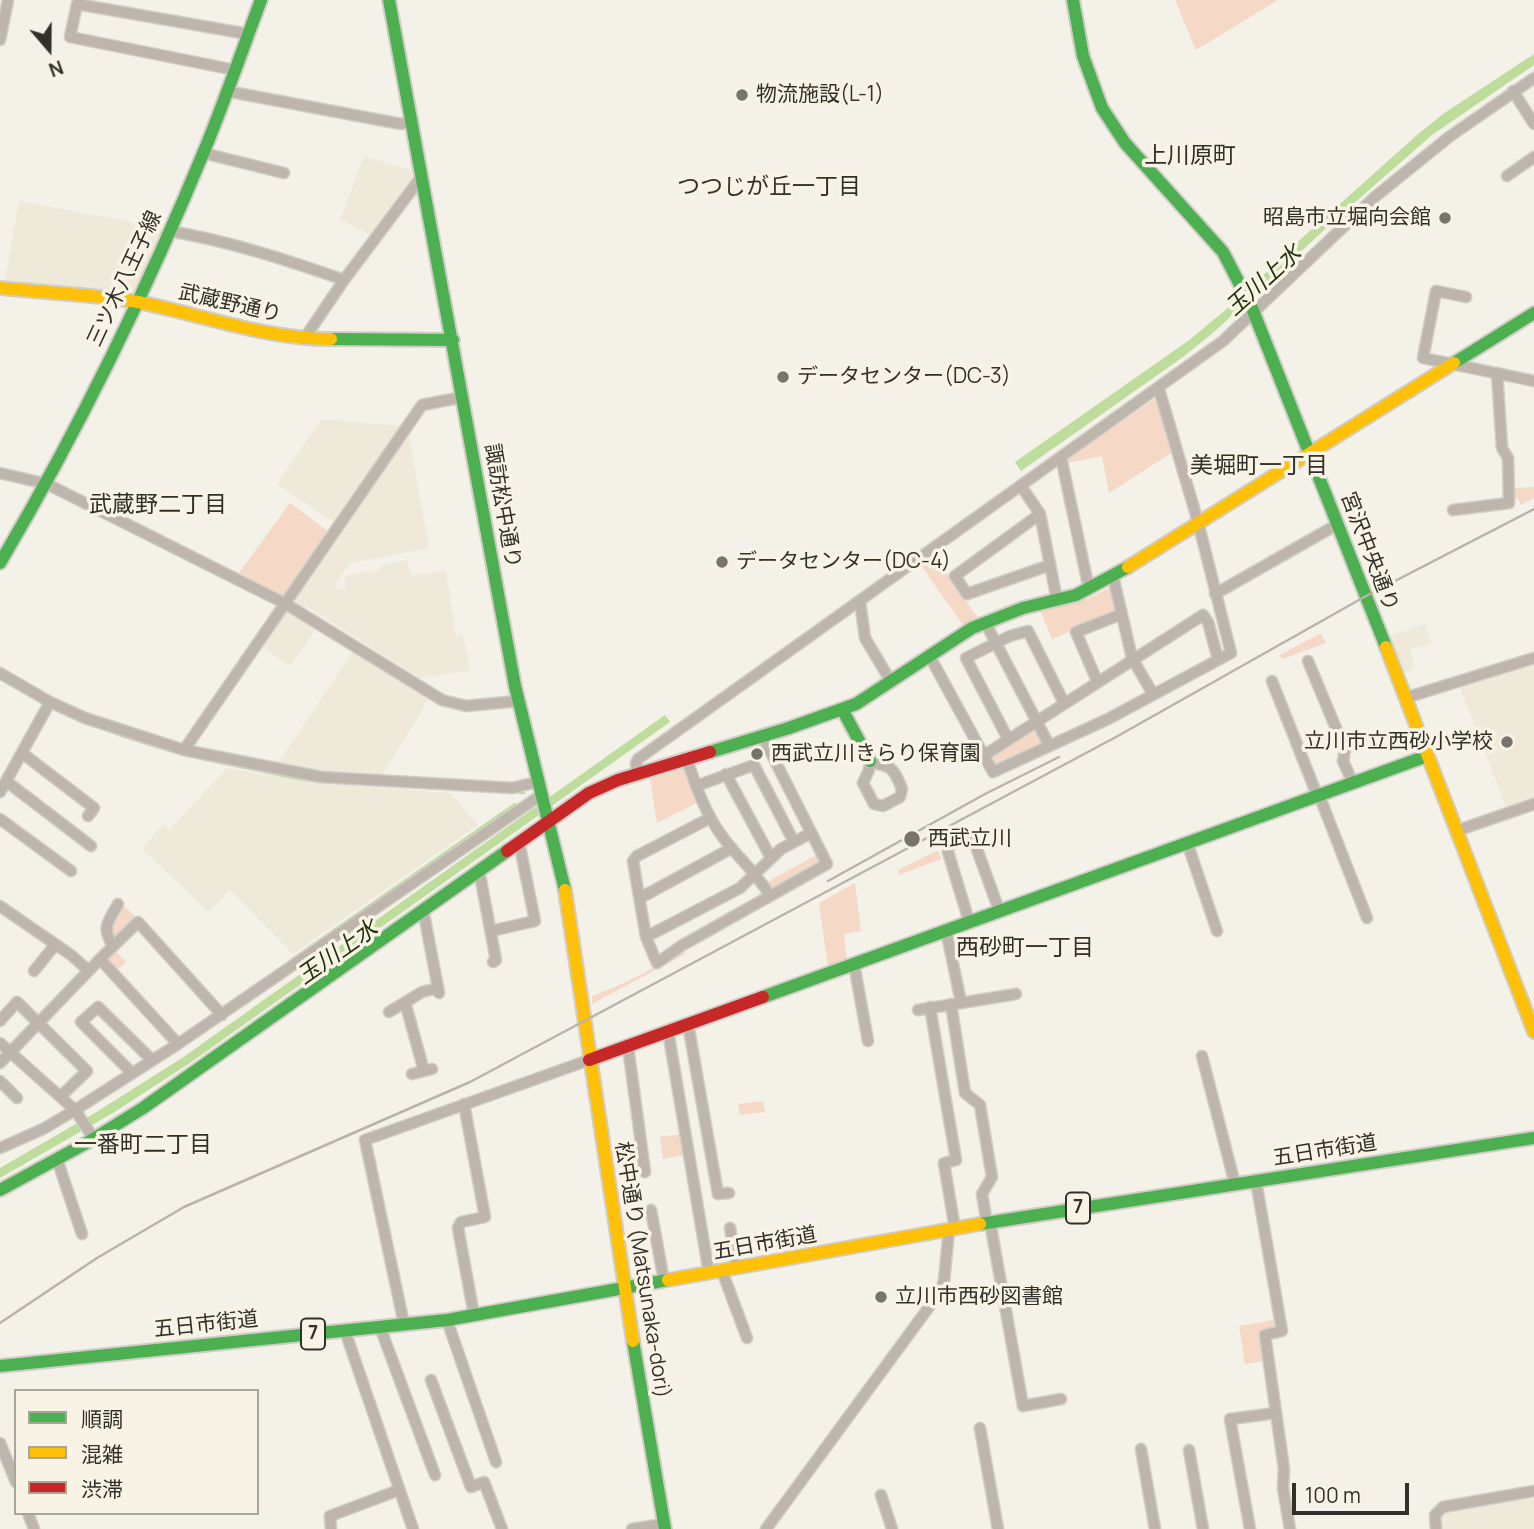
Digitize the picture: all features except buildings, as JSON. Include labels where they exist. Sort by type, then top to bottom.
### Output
[{"type":"street","points":[[0,40],[8,0]]},
{"type":"street","name":"三ツ木八王子線","points":[[2,556],[47,484],[136,302],[203,153],[261,0]]},
{"type":"street","name":"諏訪松中通り","points":[[389,0],[518,701],[565,885],[584,1017]]},
{"type":"street","name":"宮沢中央通り","points":[[1073,0],[1083,56],[1102,108],[1125,143],[1217,244],[1241,284],[1338,524],[1534,1032]]},
{"type":"street","points":[[235,70],[69,37],[77,4],[248,34]]},
{"type":"street","points":[[638,774],[638,759],[1223,341],[1252,309],[1384,190],[1449,137],[1534,78]]},
{"type":"street","points":[[226,91],[401,124],[411,122]]},
{"type":"street","points":[[1513,91],[1534,124]]},
{"type":"street","points":[[203,153],[284,173]]},
{"type":"street","points":[[1507,176],[1534,157]]},
{"type":"street","points":[[304,339],[344,280],[422,176]]},
{"type":"street","points":[[169,231],[207,237],[281,258],[344,280]]},
{"type":"street","name":"武蔵野通り","points":[[0,288],[136,302],[270,334],[304,339],[453,340]]},
{"type":"street","points":[[1466,298],[1436,291],[1423,358],[1534,381]]},
{"type":"street","points":[[1,1146],[77,1114],[132,1073],[543,802],[687,760],[842,709],[868,698],[929,654],[985,622],[1090,589],[1534,313]]},
{"type":"street","points":[[1453,510],[1510,503],[1507,458],[1502,448],[1497,373]]},
{"type":"street","points":[[929,654],[993,772],[1108,719],[1231,653],[1198,522],[1159,388]]},
{"type":"street","points":[[184,750],[422,405],[463,397]]},
{"type":"street","points":[[1061,457],[1090,589]]},
{"type":"street","points":[[0,473],[47,484],[286,604],[450,704],[466,706],[518,701]]},
{"type":"street","points":[[1021,485],[1040,514],[1057,600]]},
{"type":"street","points":[[1040,514],[955,576],[967,594],[1050,565]]},
{"type":"street","points":[[1216,594],[1338,524]]},
{"type":"street","points":[[1113,576],[1132,658],[1153,694]]},
{"type":"street","points":[[860,601],[865,638],[890,680]]},
{"type":"street","points":[[1097,681],[1076,632],[1122,614]]},
{"type":"street","points":[[983,756],[1132,658],[1203,615],[1208,622],[1218,659]]},
{"type":"street","points":[[985,622],[1049,745]]},
{"type":"street","points":[[1009,739],[966,657],[1028,631],[1064,703]]},
{"type":"street","points":[[1405,698],[1534,658]]},
{"type":"street","points":[[1308,661],[1345,750],[1343,761],[1353,783]]},
{"type":"street","points":[[0,673],[48,705],[101,727],[184,750],[321,777],[512,788],[543,802]]},
{"type":"street","points":[[1276,684],[1367,919]]},
{"type":"street","points":[[0,792],[48,705]]},
{"type":"street","points":[[842,709],[872,765]]},
{"type":"street","points":[[710,818],[635,859],[646,937],[657,963],[681,946],[827,864],[762,735]]},
{"type":"street","points":[[22,753],[94,808],[88,816]]},
{"type":"street","points":[[404,1324],[365,1140],[1427,756]]},
{"type":"street","points":[[687,760],[710,818],[755,873],[770,896]]},
{"type":"street","points":[[696,786],[754,765],[794,842]]},
{"type":"street","points":[[726,774],[771,858]]},
{"type":"street","points":[[6,781],[91,846]]},
{"type":"street","points":[[0,1190],[57,1159],[229,1049],[519,842],[543,802]]},
{"type":"street","points":[[1456,831],[1534,804]]},
{"type":"street","points":[[0,819],[71,871]]},
{"type":"street","points":[[646,937],[740,888],[781,849],[811,833]]},
{"type":"street","points":[[969,921],[948,852],[949,846],[965,837],[974,841],[999,910]]},
{"type":"street","points":[[491,931],[535,921],[519,842]]},
{"type":"street","points":[[1187,842],[1217,931]]},
{"type":"street","points":[[640,898],[732,848]]},
{"type":"street","points":[[479,870],[496,960],[493,962]]},
{"type":"street","points":[[113,946],[106,935],[106,926],[118,904]]},
{"type":"street","points":[[0,906],[71,955],[88,970]]},
{"type":"street","points":[[389,1012],[422,992],[439,990],[422,909]]},
{"type":"street","points":[[0,1063],[88,970],[138,922],[222,1015]]},
{"type":"street","points":[[946,930],[965,1093],[980,1105],[992,1177],[982,1194],[1023,1406],[1060,1399]]},
{"type":"street","points":[[34,971],[55,945]]},
{"type":"street","points":[[100,960],[178,1044]]},
{"type":"street","points":[[854,964],[868,1041]]},
{"type":"street","points":[[918,1010],[1016,994]]},
{"type":"street","points":[[0,1021],[17,1002],[87,1071],[61,1096]]},
{"type":"street","points":[[405,1002],[428,1070],[412,1074]]},
{"type":"street","points":[[132,1073],[81,1022],[98,1007],[152,1060]]},
{"type":"street","points":[[766,1529],[940,1292],[944,1281],[952,1229],[944,1163],[956,1160],[930,1007]]},
{"type":"street","name":"松中通り (Matsunaka-dori)","points":[[584,1017],[624,1289],[665,1526]]},
{"type":"street","points":[[688,1024],[718,1194],[729,1193]]},
{"type":"street","points":[[852,1029],[865,1027]]},
{"type":"street","points":[[668,1031],[716,1272],[747,1338]]},
{"type":"street","points":[[0,1043],[61,1096],[92,1136]]},
{"type":"street","points":[[628,1047],[640,1101],[646,1166]]},
{"type":"street","points":[[1202,1056],[1235,1184]]},
{"type":"street","points":[[0,1081],[17,1098]]},
{"type":"street","points":[[464,1104],[485,1217],[461,1222],[458,1228],[474,1315]]},
{"type":"street","name":"五日市街道","points":[[0,1366],[447,1320],[952,1229],[1534,1138]]},
{"type":"street","points":[[57,1159],[82,1234]]},
{"type":"street","points":[[1256,1181],[1282,1331],[1265,1335],[1290,1529]]},
{"type":"street","points":[[651,1210],[664,1281]]},
{"type":"street","points":[[730,1228],[737,1268]]},
{"type":"street","points":[[447,1320],[496,1462]]},
{"type":"street","points":[[380,1327],[435,1475]]},
{"type":"street","points":[[345,1331],[413,1529]]},
{"type":"street","points":[[431,1380],[471,1487],[484,1482],[502,1529]]},
{"type":"street","points":[[1250,1529],[1230,1419],[1276,1413]]},
{"type":"street","points":[[979,1428],[998,1529]]},
{"type":"street","points":[[0,1443],[14,1477]]},
{"type":"street","points":[[1141,1449],[1155,1529]]},
{"type":"street","points":[[1189,1450],[1203,1529]]},
{"type":"street","points":[[331,1529],[330,1516],[399,1490]]},
{"type":"street","points":[[1436,1529],[1435,1515],[1443,1507],[1534,1491]]},
{"type":"street","points":[[881,1495],[892,1529]]},
{"type":"street","points":[[632,1529],[665,1526]]},
{"type":"shaded area","points":[[1175,0],[1278,0],[1196,50]]},
{"type":"shaded area","points":[[364,156],[418,173],[371,235],[340,219]]},
{"type":"shaded area","points":[[19,201],[164,228],[135,294],[5,281]]},
{"type":"shaded area","points":[[1157,397],[1173,452],[1109,493],[1102,456],[1067,463],[1067,459]]},
{"type":"shaded area","points":[[321,419],[402,426],[336,524],[277,484]]},
{"type":"shaded area","points":[[409,435],[429,548],[351,563],[336,582],[337,590],[346,588],[344,576],[379,570],[379,566],[407,560],[411,575],[446,571],[456,637],[463,636],[470,671],[420,678],[307,607],[305,596],[306,611],[296,604],[295,598]]},
{"type":"shaded area","points":[[1534,487],[1534,498],[1521,505],[1515,498],[1515,488]]},
{"type":"shaded area","points":[[290,503],[329,532],[284,597],[239,573]]},
{"type":"shaded area","points":[[934,554],[977,617],[963,625],[920,564]]},
{"type":"shaded area","points":[[1111,587],[1117,611],[1052,639],[1041,612],[1090,598]]},
{"type":"shaded area","points":[[288,610],[317,628],[290,666],[260,645],[283,612]]},
{"type":"shaded area","points":[[1425,624],[1431,643],[1411,649],[1414,668],[1403,673],[1389,636]]},
{"type":"shaded area","points":[[1321,633],[1326,643],[1282,659],[1280,655]]},
{"type":"shaded area","points":[[353,651],[429,699],[381,777],[327,774],[276,766]]},
{"type":"shaded area","name":"立川市立西砂小学校","points":[[1534,662],[1534,799],[1507,809],[1459,686]]},
{"type":"shaded area","points":[[1033,728],[1042,745],[996,767],[991,757]]},
{"type":"shaded area","points":[[227,768],[312,782],[450,793],[478,825],[293,954],[230,890],[209,912],[142,849],[163,824],[169,830]]},
{"type":"shaded area","points":[[686,768],[699,802],[657,823],[650,779]]},
{"type":"shaded area","points":[[936,851],[941,859],[899,875],[898,870]]},
{"type":"shaded area","points":[[818,854],[822,862],[771,890],[767,882]]},
{"type":"shaded area","points":[[855,883],[861,931],[844,934],[847,960],[828,968],[819,903]]},
{"type":"shaded area","points":[[123,905],[135,916],[113,939],[108,928]]},
{"type":"shaded area","points":[[684,948],[685,954],[592,1004],[592,996],[662,963]]},
{"type":"shaded area","points":[[114,949],[126,962],[116,971],[105,958]]},
{"type":"shaded area","points":[[763,1101],[765,1112],[740,1115],[738,1104]]},
{"type":"shaded area","points":[[682,1134],[685,1155],[663,1159],[660,1137]]},
{"type":"shaded area","points":[[1273,1320],[1275,1329],[1260,1332],[1264,1361],[1245,1364],[1239,1326]]},
{"type":"shaded area","points":[[1534,1495],[1534,1529],[1442,1529],[1440,1519],[1450,1510]]},
{"type":"water","name":"玉川上水","points":[[1534,54],[1534,65],[1432,135],[1214,332],[1183,357],[1021,471],[1015,462],[1188,341],[1235,302],[1417,135],[1443,114]]},
{"type":"water","name":"玉川上水","points":[[665,715],[670,722],[190,1063],[113,1113],[0,1178],[0,1168],[182,1058]]},
{"type":"waterway","points":[[0,679],[59,710],[149,745],[315,781]]},
{"type":"waterway","points":[[513,792],[524,793]]},
{"type":"waterway","name":"玉川上水","points":[[291,960],[515,804]]},
{"type":"railway","points":[[0,1323],[97,1258],[184,1207],[470,1082],[1116,737],[1366,596],[1534,509]]},
{"type":"railway","points":[[828,881],[985,794],[1059,757]]},
{"type":"traffic: fast","points":[[0,563],[85,410],[136,305],[207,144],[261,0]]},
{"type":"traffic: fast","points":[[389,0],[515,686],[565,890]]},
{"type":"traffic: fast","points":[[1073,0],[1083,56],[1102,108],[1125,143],[1223,252],[1252,308],[1386,647]]},
{"type":"traffic: fast","points":[[1454,363],[1534,313]]},
{"type":"traffic: fast","points":[[331,339],[453,340]]},
{"type":"traffic: fast","points":[[710,752],[856,704],[972,628],[1023,608],[1076,595],[1128,567]]},
{"type":"traffic: fast","points":[[842,709],[870,761]]},
{"type":"traffic: fast","points":[[763,997],[1427,756]]},
{"type":"traffic: fast","points":[[0,1190],[90,1141],[143,1108],[507,851]]},
{"type":"traffic: fast","points":[[980,1224],[1534,1138]]},
{"type":"traffic: fast","points":[[0,1366],[447,1320],[668,1280]]},
{"type":"traffic: fast","points":[[633,1341],[665,1529]]},
{"type":"traffic: slow","points":[[0,288],[121,299],[258,331],[331,339]]},
{"type":"traffic: slow","points":[[1128,567],[1454,363]]},
{"type":"traffic: slow","points":[[1386,647],[1534,1032]]},
{"type":"traffic: slow","points":[[565,890],[633,1341]]},
{"type":"traffic: slow","points":[[668,1280],[980,1224]]},
{"type":"traffic: jam","points":[[507,851],[589,793],[618,780],[710,752]]},
{"type":"traffic: jam","points":[[589,1060],[763,997]]},
{"type":"place","name":"物流施設(L-1)","points":[[742,95]]},
{"type":"place","name":"昭島市立堀向会館","points":[[1445,218]]},
{"type":"place","name":"データセンター(DC-3)","points":[[783,377]]},
{"type":"place","name":"データセンター(DC-4)","points":[[722,562]]},
{"type":"place","name":"立川市立西砂小学校","points":[[1507,742]]},
{"type":"place","name":"西武立川きらり保育園","points":[[757,754]]},
{"type":"place","name":"西武立川","points":[[912,839]]},
{"type":"place","name":"立川市西砂図書館","points":[[881,1297]]},
{"type":"district","name":"上川原町","points":[[1190,157]]},
{"type":"district","name":"つつじが丘一丁目","points":[[769,188]]},
{"type":"district","name":"美堀町一丁目","points":[[1259,467]]},
{"type":"district","name":"武蔵野二丁目","points":[[158,506]]},
{"type":"district","name":"西砂町一丁目","points":[[1025,949]]},
{"type":"district","name":"一番町二丁目","points":[[143,1146]]}]
